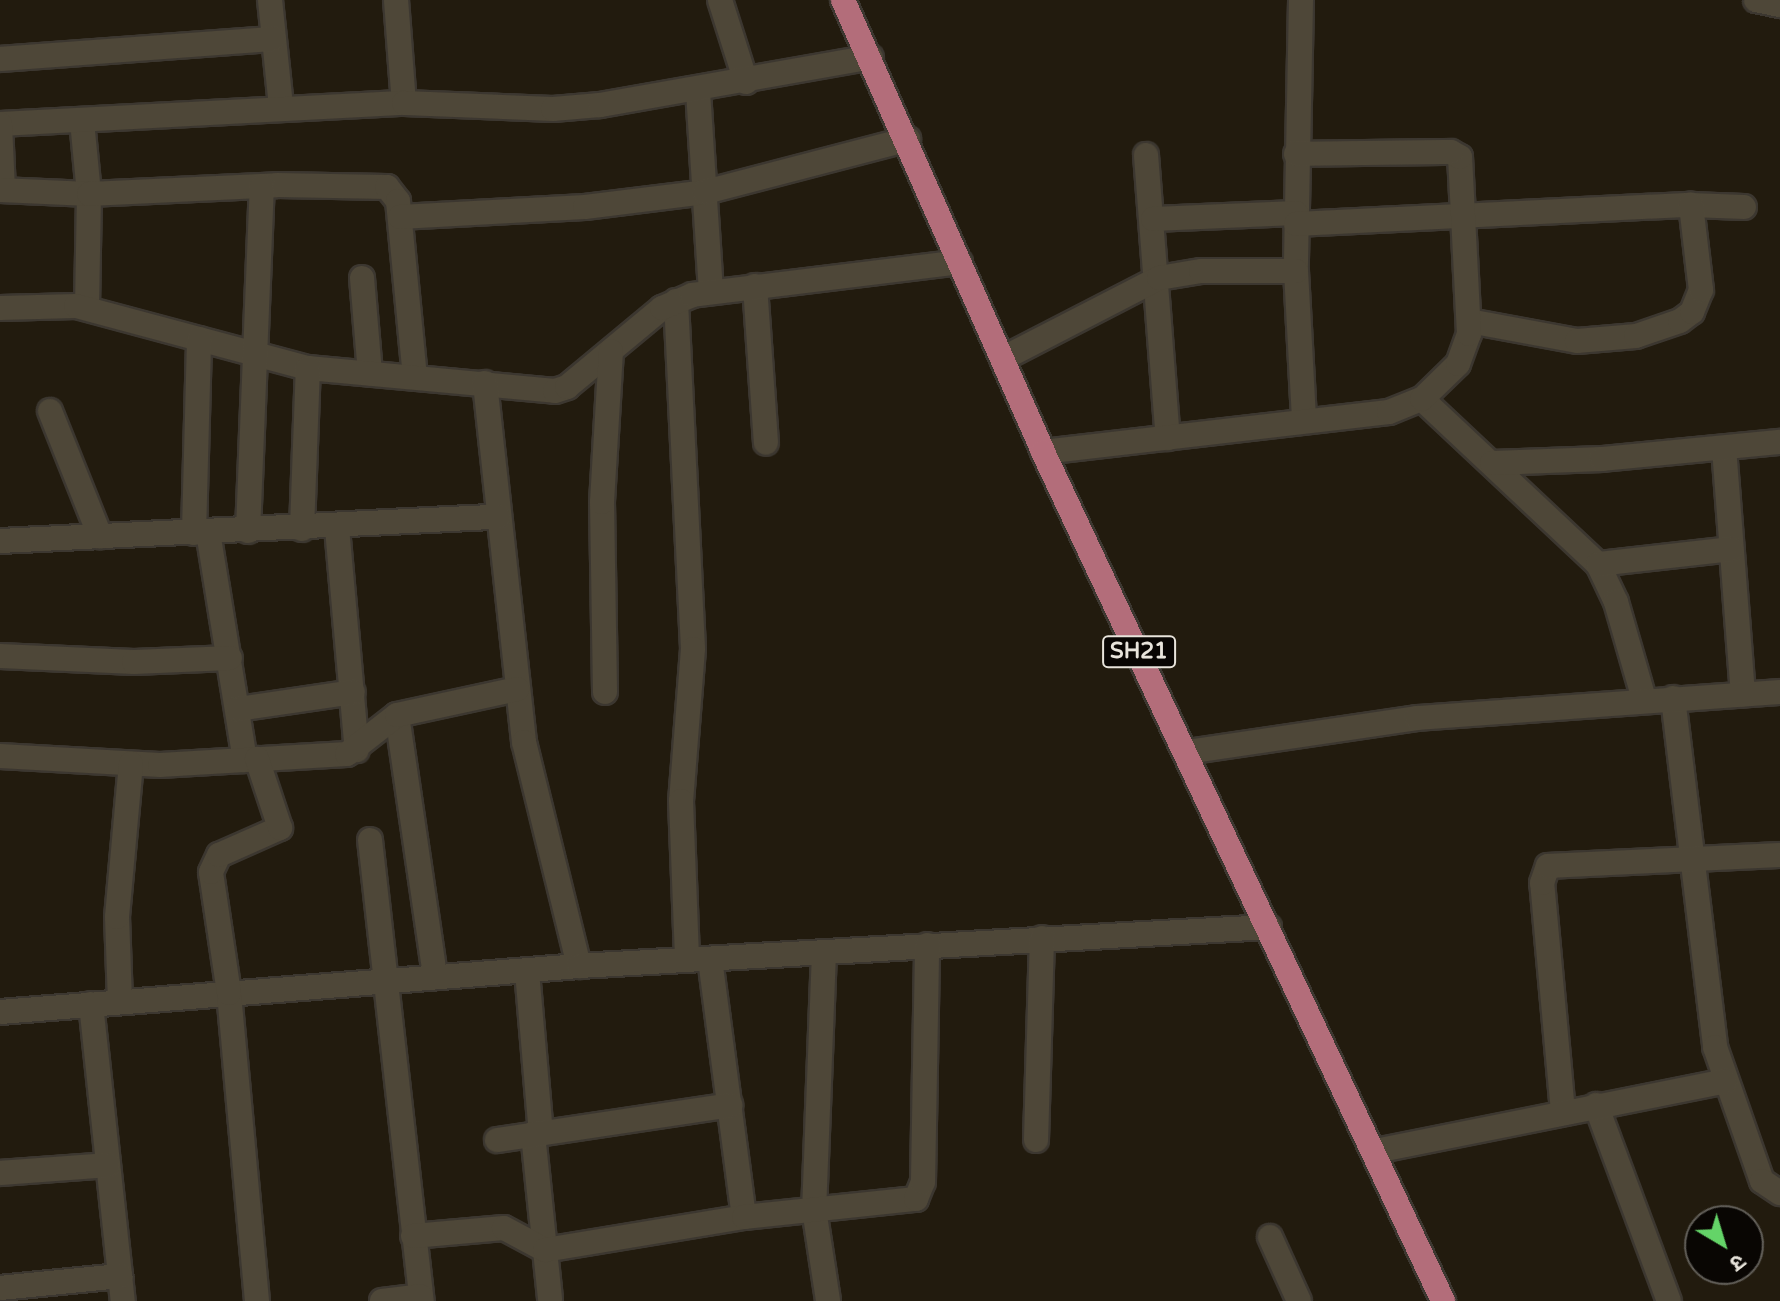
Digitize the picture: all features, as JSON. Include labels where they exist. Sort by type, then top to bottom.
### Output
[{"type":"main road","name":"SH21","points":[[843,0],[908,139],[1043,452],[1376,1151],[1443,1301]]},
{"type":"street","points":[[270,0],[281,107]]},
{"type":"street","points":[[396,0],[404,103]]},
{"type":"street","points":[[720,0],[746,82]]},
{"type":"street","points":[[1301,0],[1296,271],[1304,421]]},
{"type":"street","points":[[1756,0],[1780,5]]},
{"type":"street","points":[[0,59],[273,39]]},
{"type":"street","points":[[415,377],[400,217],[394,192],[375,184],[89,194],[1,190],[0,124],[404,103],[553,109],[698,91],[871,57]]},
{"type":"street","points":[[698,91],[711,292]]},
{"type":"street","points":[[82,121],[89,194],[87,308]]},
{"type":"street","points":[[400,217],[585,207],[705,192],[908,139]]},
{"type":"street","points":[[1043,452],[1389,412],[1422,399],[1458,364],[1467,346],[1469,321],[1465,168],[1456,154],[1296,154]]},
{"type":"street","points":[[1146,155],[1159,278],[1168,438]]},
{"type":"street","points":[[248,531],[262,186]]},
{"type":"street","points":[[1153,219],[1466,219],[1691,205],[1744,207]]},
{"type":"street","points":[[1469,321],[1577,341],[1636,336],[1680,321],[1692,312],[1701,290],[1691,205]]},
{"type":"street","points":[[0,308],[87,308],[255,357],[308,368],[555,391],[676,301],[711,292],[960,262]]},
{"type":"street","points":[[1002,359],[1159,278],[1201,271],[1296,271]]},
{"type":"street","points":[[362,278],[370,374]]},
{"type":"street","points":[[755,286],[766,443]]},
{"type":"street","points":[[676,301],[693,649],[681,801],[699,959],[730,1105],[744,1217]]},
{"type":"street","points":[[199,339],[201,532],[251,760],[280,828],[219,855],[211,872],[229,993],[257,1301]]},
{"type":"street","points":[[605,692],[602,502],[611,351]]},
{"type":"street","points":[[302,529],[308,368]]},
{"type":"street","points":[[485,383],[517,689],[542,828],[579,966]]},
{"type":"street","points":[[1422,399],[1598,564],[1616,602],[1644,699]]},
{"type":"street","points":[[50,411],[100,536]]},
{"type":"street","points":[[1492,463],[1780,442]]},
{"type":"street","points":[[1724,448],[1743,694]]},
{"type":"street","points":[[0,541],[337,528],[498,517]]},
{"type":"street","points":[[337,528],[357,750]]},
{"type":"street","points":[[1598,564],[1731,549]]},
{"type":"street","points":[[0,656],[134,662],[230,658]]},
{"type":"street","points":[[0,756],[131,764],[251,760],[357,750],[397,715],[517,689]]},
{"type":"street","points":[[238,709],[353,692]]},
{"type":"street","points":[[1187,752],[1417,718],[1644,699],[1780,692]]},
{"type":"street","points":[[1673,698],[1705,994],[1725,1081],[1762,1181],[1780,1193]]},
{"type":"street","points":[[397,715],[435,977]]},
{"type":"street","points":[[120,1002],[117,917],[131,764]]},
{"type":"street","points":[[370,840],[422,1298],[382,1301]]},
{"type":"street","points":[[1563,1112],[1542,883],[1545,870],[1559,862],[1780,855]]},
{"type":"street","points":[[0,1012],[579,966],[1269,927]]},
{"type":"street","points":[[1036,1140],[1042,938]]},
{"type":"street","points":[[413,1236],[504,1228],[545,1250],[744,1217],[903,1203],[922,1190],[927,945]]},
{"type":"street","points":[[824,952],[814,1209],[828,1301]]},
{"type":"street","points":[[527,971],[550,1299]]},
{"type":"street","points":[[91,1004],[123,1301]]},
{"type":"street","points":[[1376,1151],[1725,1081]]},
{"type":"street","points":[[497,1140],[730,1105]]},
{"type":"street","points":[[1596,1105],[1669,1301]]},
{"type":"street","points":[[0,1173],[108,1165]]},
{"type":"street","points":[[1270,1237],[1299,1301]]},
{"type":"street","points":[[6,1292],[120,1276]]}]
